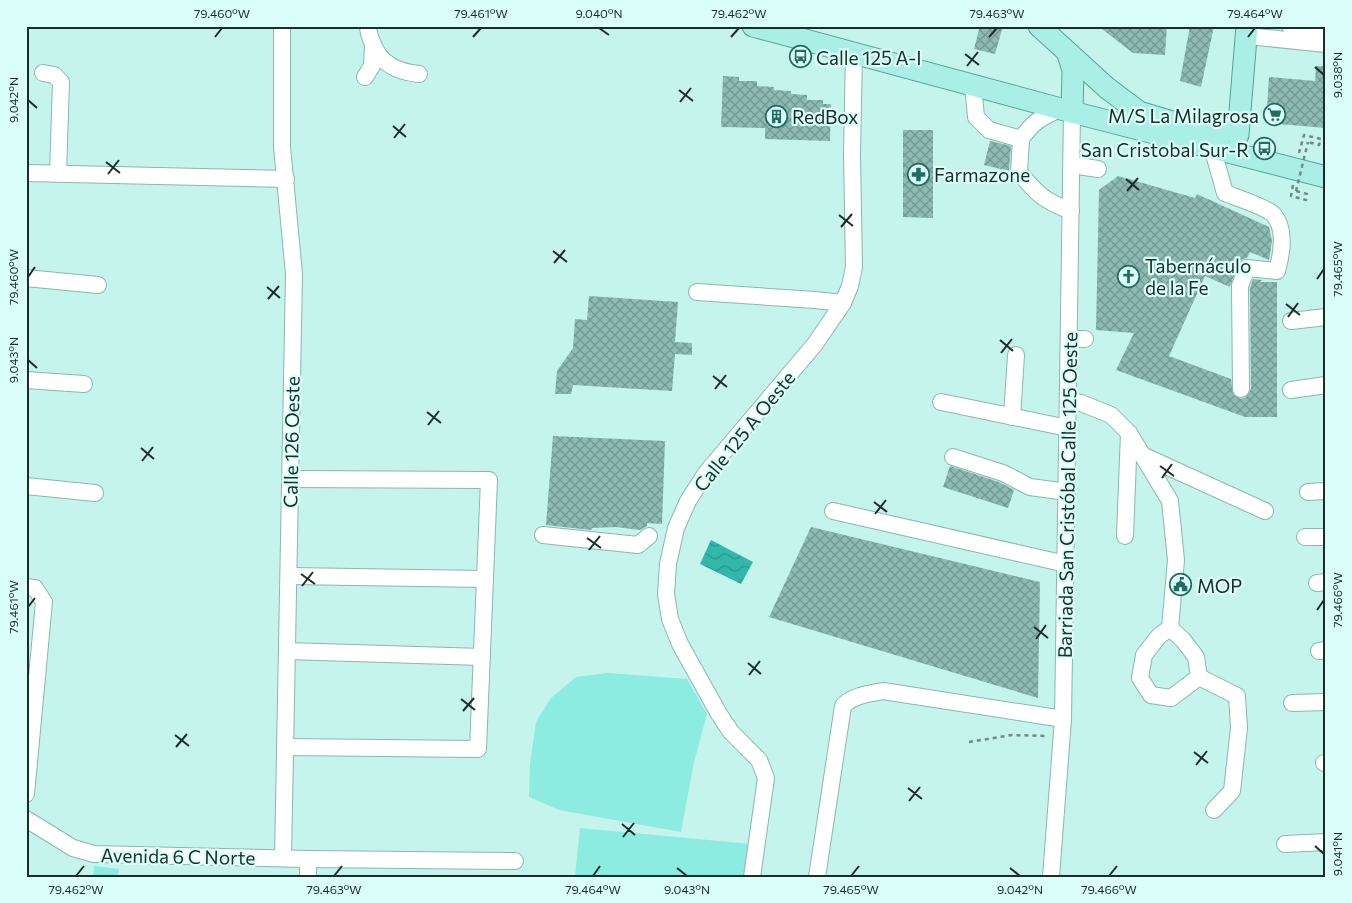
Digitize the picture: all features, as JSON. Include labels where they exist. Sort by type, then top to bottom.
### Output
[{"type":"main road","points":[[753,26],[1326,177]]},
{"type":"main road","points":[[1039,26],[1107,88],[1139,112],[1213,134],[1222,134],[1240,122]]},
{"type":"main road","points":[[1235,153],[1240,122],[1247,31]]},
{"type":"main road","points":[[1066,110],[1073,70],[1068,54]]},
{"type":"street","name":"Calle 126 Oeste","points":[[282,26],[282,147],[294,274],[283,858]]},
{"type":"street","points":[[368,26],[376,52],[388,66],[404,73],[419,74]]},
{"type":"street","points":[[1290,26],[1326,30]]},
{"type":"street","points":[[1247,31],[1326,44]]},
{"type":"street","points":[[366,77],[372,66],[373,44]]},
{"type":"street","name":"Calle 125 A Oeste","points":[[752,877],[766,778],[759,760],[731,732],[719,714],[680,644],[670,620],[666,594],[668,564],[676,528],[688,501],[706,473],[815,344],[843,303],[850,286],[854,267],[852,154],[854,53]]},
{"type":"street","points":[[43,73],[54,75],[61,82],[58,174]]},
{"type":"street","points":[[973,85],[976,117],[989,130],[1021,139]]},
{"type":"street","points":[[1066,110],[1032,124],[1021,139],[1019,172],[1038,194],[1056,206],[1071,211]]},
{"type":"street","name":"Barriada San Cristóbal Calle 125 Oeste","points":[[1051,877],[1063,719],[1068,401],[1077,339],[1071,211],[1072,165],[1066,110]]},
{"type":"street","points":[[1212,147],[1225,193],[1272,212],[1280,225],[1281,254],[1277,271],[1247,268],[1240,286],[1241,389]]},
{"type":"street","points":[[1072,165],[1098,168]]},
{"type":"street","points":[[26,173],[286,179]]},
{"type":"street","points":[[26,278],[98,285]]},
{"type":"street","points":[[696,292],[843,303]]},
{"type":"street","points":[[1291,321],[1326,317]]},
{"type":"street","points":[[1012,417],[1016,355]]},
{"type":"street","points":[[26,380],[84,384]]},
{"type":"street","points":[[1291,390],[1326,385]]},
{"type":"street","points":[[1068,401],[1081,402],[1110,415],[1129,434],[1170,502],[1176,560],[1170,628],[1159,636],[1144,655],[1140,678],[1151,695],[1171,698],[1198,677]]},
{"type":"street","points":[[942,402],[1068,428]]},
{"type":"street","points":[[1125,536],[1129,434]]},
{"type":"street","points":[[1142,455],[1265,511]]},
{"type":"street","points":[[953,457],[1003,474],[1030,487],[1067,492]]},
{"type":"street","points":[[285,747],[478,749],[489,480],[290,480]]},
{"type":"street","points":[[26,486],[95,493]]},
{"type":"street","points":[[1308,492],[1326,491]]},
{"type":"street","points":[[833,511],[1066,564]]},
{"type":"street","points":[[543,535],[638,545],[650,536]]},
{"type":"street","points":[[1305,537],[1326,537]]},
{"type":"street","points":[[288,576],[484,579]]},
{"type":"street","points":[[26,794],[44,602],[31,587]]},
{"type":"street","points":[[1170,628],[1183,640],[1196,657],[1198,677]]},
{"type":"street","points":[[287,651],[482,657]]},
{"type":"street","points":[[1198,677],[1237,696],[1239,728],[1232,791],[1214,810]]},
{"type":"street","points":[[817,877],[843,706],[848,700],[883,692],[1063,719]]},
{"type":"street","points":[[1292,703],[1326,702]]},
{"type":"street","name":"Avenida 6 C Norte","points":[[26,819],[72,848],[94,854],[144,857],[515,861]]},
{"type":"street","points":[[1284,844],[1326,842]]},
{"type":"street","points":[[308,859],[308,877]]},
{"type":"path","points":[[1294,183],[1291,196],[1306,200],[1307,194],[1296,191],[1308,142],[1319,145],[1321,139],[1304,135],[1300,152]]},
{"type":"path","points":[[970,742],[1012,735],[1062,737]]},
{"type":"shaded area","points":[[608,673],[687,679],[707,714],[694,762],[681,832],[559,810],[529,797],[530,764],[536,722],[551,698],[576,677]]},
{"type":"shaded area","points":[[580,828],[751,844],[748,877],[575,877]]},
{"type":"shaded area","points":[[94,866],[119,869],[118,877],[93,877]]},
{"type":"water","points":[[711,540],[753,562],[741,584],[700,564]]},
{"type":"building","points":[[980,26],[1003,26],[995,54],[974,49]]},
{"type":"building","points":[[1098,26],[1167,26],[1165,55],[1133,53]]},
{"type":"building","points":[[1190,26],[1214,26],[1201,87],[1180,81]]},
{"type":"building","points":[[1316,66],[1326,66],[1326,128],[1266,123],[1269,77],[1315,81]]},
{"type":"building","name":"RedBox","points":[[723,76],[739,77],[739,81],[757,81],[757,86],[791,91],[791,94],[807,95],[807,100],[823,100],[823,104],[831,104],[830,141],[765,139],[765,128],[721,127]]},
{"type":"building","name":"Farmazone","points":[[903,130],[933,130],[933,218],[903,217]]},
{"type":"building","points":[[990,141],[1011,146],[1009,171],[984,165]]},
{"type":"building","points":[[1118,176],[1195,198],[1197,194],[1269,227],[1272,241],[1269,260],[1250,252],[1247,258],[1241,260],[1238,264],[1230,287],[1205,276],[1169,356],[1231,379],[1233,394],[1241,399],[1246,397],[1251,389],[1250,288],[1253,279],[1262,280],[1260,282],[1277,282],[1277,417],[1245,417],[1116,370],[1134,333],[1096,330],[1099,190]]},
{"type":"building","points":[[589,296],[678,302],[675,342],[692,343],[692,355],[675,354],[672,391],[573,385],[571,394],[555,394],[557,371],[573,348],[575,319],[587,320]]},
{"type":"building","points":[[553,436],[665,441],[662,524],[647,523],[647,526],[640,530],[616,527],[592,528],[591,530],[546,525]]},
{"type":"building","points":[[950,466],[999,482],[1014,490],[1008,508],[943,487]]},
{"type":"building","points":[[811,527],[1040,582],[1038,698],[769,617]]},
{"type":"place","name":"Calle 125 A-I","points":[[800,57]]},
{"type":"place","name":"M/S La Milagrosa","points":[[1275,115]]},
{"type":"place","name":"RedBox","points":[[776,116]]},
{"type":"place","name":"San Cristobal Sur-R","points":[[1265,149]]},
{"type":"place","name":"Farmazone","points":[[918,174]]},
{"type":"place","name":"Tabernáculo de la Fe","points":[[1129,276]]},
{"type":"place","name":"MOP","points":[[1181,585]]}]
